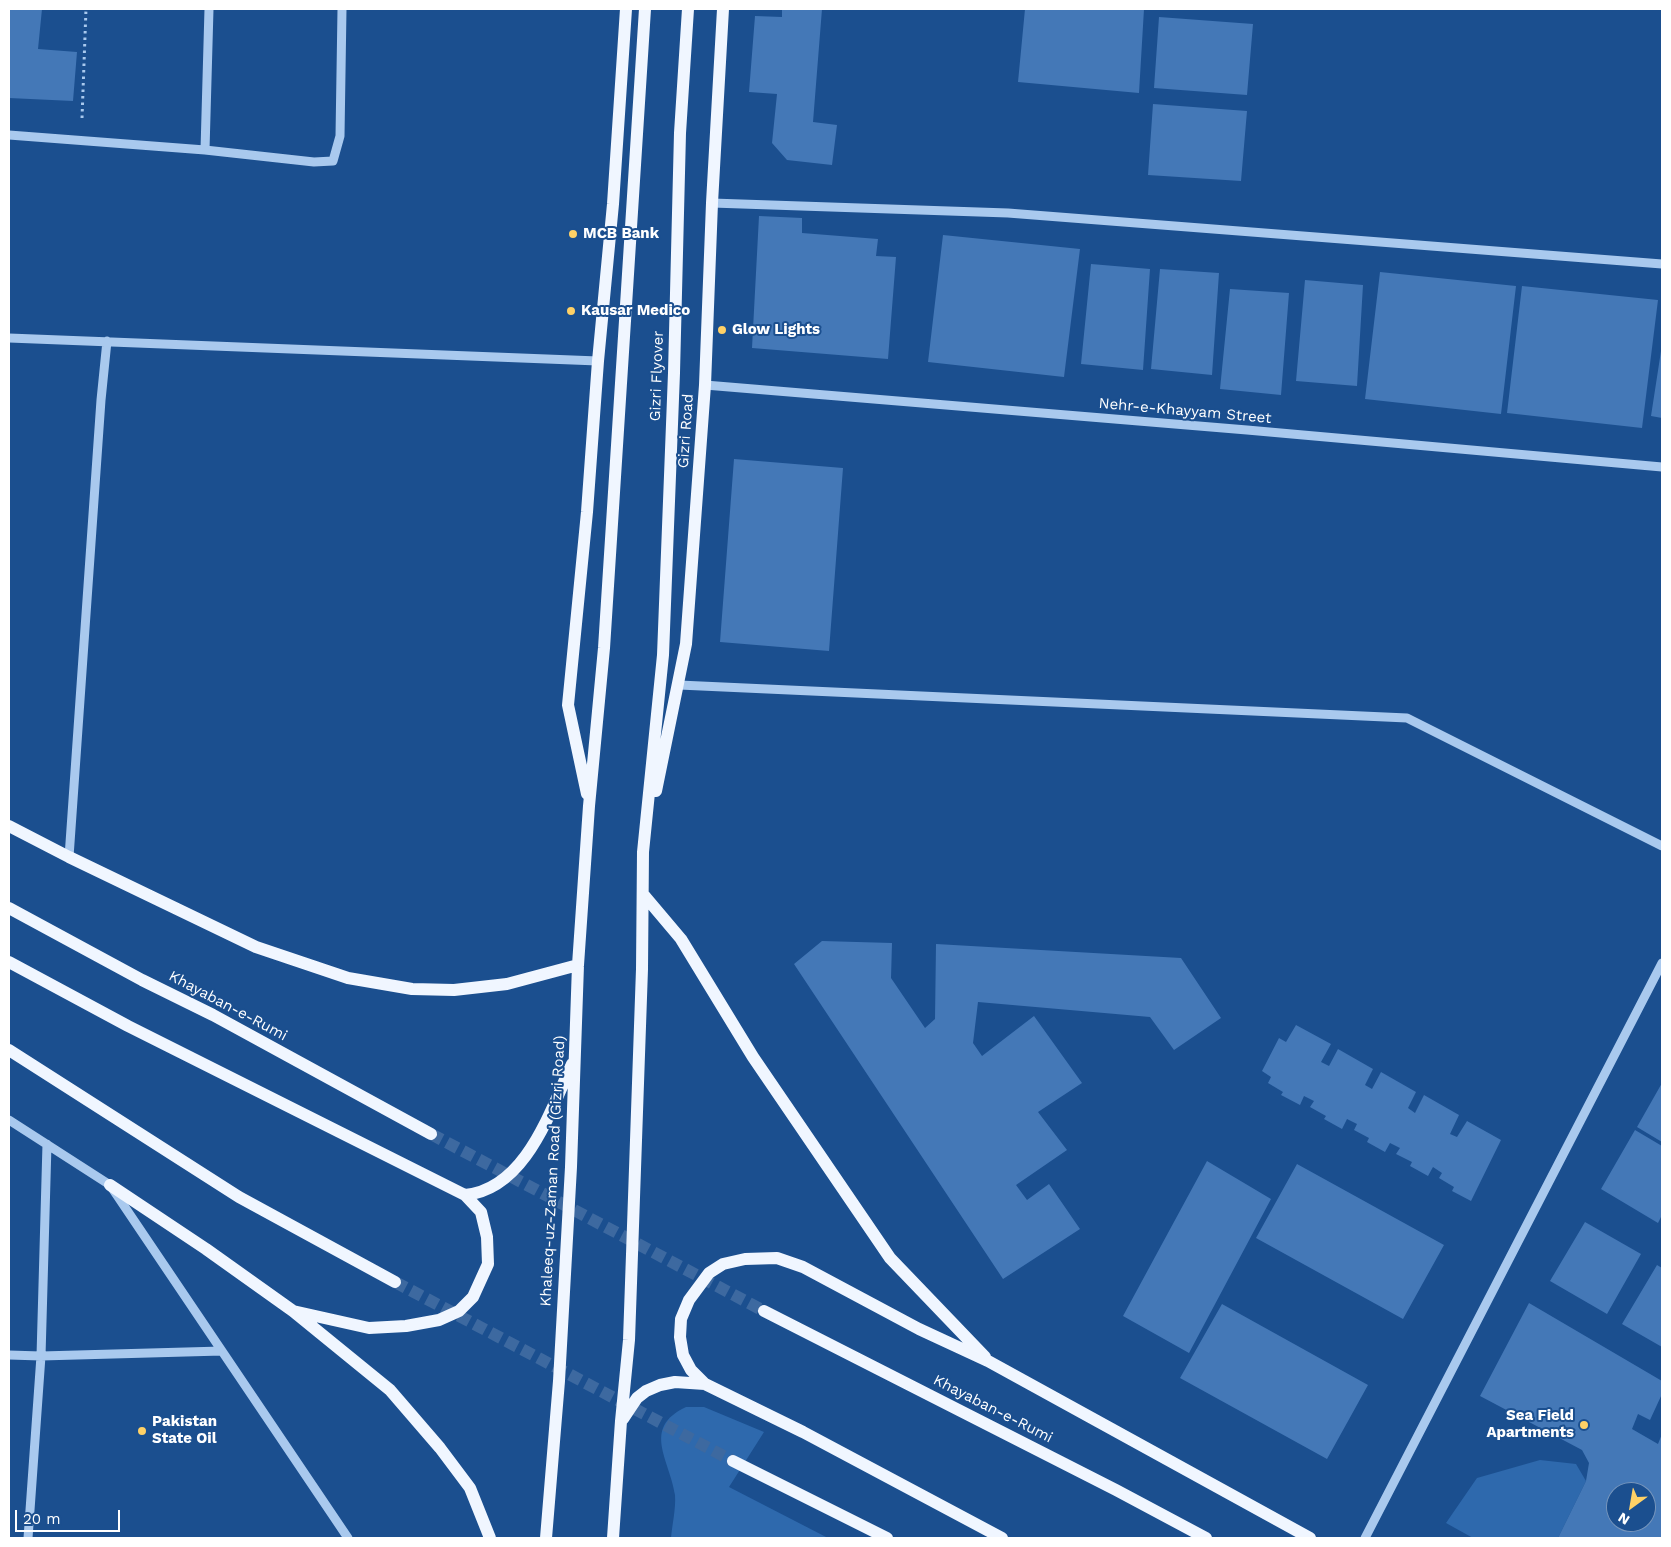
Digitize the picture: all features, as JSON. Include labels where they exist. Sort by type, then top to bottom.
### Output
[{"type":"main road","points":[[589,806],[568,705],[587,512],[598,361],[613,204],[626,9]]},
{"type":"main road","points":[[589,806],[604,648],[644,9]]},
{"type":"main road","name":"Gizri Flyover","points":[[643,852],[663,655],[674,373],[680,133],[688,9]]},
{"type":"main road","name":"Gizri Road","points":[[643,852],[686,644],[705,385],[712,203],[723,9]]},
{"type":"main road","name":"Khaleeq-uz-Zaman Road (Gizri Road)","points":[[546,1538],[560,1371],[578,965],[589,806]]},
{"type":"main road","points":[[9,826],[256,948],[348,978],[412,989],[454,990],[506,984],[578,965]]},
{"type":"main road","points":[[613,1538],[629,1340],[643,852]]},
{"type":"main road","points":[[643,894],[681,939],[753,1057],[890,1258],[988,1361]]},
{"type":"main road","name":"Khayaban-e-Rumi","points":[[9,908],[142,980],[213,1015],[431,1134]]},
{"type":"main road","points":[[9,962],[128,1026],[465,1195],[481,1212],[486,1237],[488,1264],[473,1297],[459,1311],[439,1320],[406,1326],[370,1328],[293,1311]]},
{"type":"main road","points":[[9,1050],[53,1076],[239,1196],[395,1282]]},
{"type":"main road","points":[[465,1195],[480,1192],[500,1182],[522,1163],[534,1145],[575,1058]]},
{"type":"main road","points":[[110,1185],[206,1249],[293,1311],[390,1390],[440,1448],[470,1488],[490,1538]]},
{"type":"main road","points":[[1002,1538],[803,1432],[705,1384],[691,1370],[684,1355],[680,1337],[681,1319],[689,1300],[709,1273],[723,1264],[745,1258],[778,1258],[803,1267],[920,1329],[988,1361],[1310,1538]]},
{"type":"main road","name":"Khayaban-e-Rumi","points":[[764,1310],[1206,1538]]},
{"type":"main road","points":[[621,1421],[637,1398],[646,1391],[660,1385],[675,1382],[705,1384]]},
{"type":"main road","points":[[733,1461],[887,1538]]},
{"type":"street","points":[[205,150],[209,9]]},
{"type":"street","points":[[9,135],[205,150],[314,162],[333,161],[340,136],[342,9]]},
{"type":"street","points":[[712,203],[1008,213],[1662,264]]},
{"type":"street","points":[[9,338],[598,361]]},
{"type":"street","points":[[69,857],[101,400],[107,341]]},
{"type":"street","name":"Nehr-e-Khayyam Street","points":[[705,385],[1237,429],[1662,467]]},
{"type":"street","points":[[679,685],[1407,718],[1662,846]]},
{"type":"street","points":[[1365,1538],[1662,963]]},
{"type":"street","points":[[9,1120],[110,1185],[348,1538]]},
{"type":"street","points":[[28,1538],[41,1356],[47,1144]]},
{"type":"street","points":[[9,1355],[41,1356],[222,1351]]},
{"type":"path","points":[[81,140],[86,9]]},
{"type":"shaded area","points":[[686,1407],[704,1407],[764,1432],[729,1487],[828,1538],[671,1538],[675,1495],[664,1457],[661,1435],[672,1415]]},
{"type":"shaded area","points":[[1540,1460],[1576,1464],[1586,1481],[1558,1538],[1473,1538],[1446,1523],[1477,1478]]},
{"type":"building","points":[[9,9],[42,9],[38,49],[77,52],[73,101],[9,98]]},
{"type":"building","points":[[782,9],[822,9],[813,122],[837,125],[832,165],[787,160],[772,143],[777,94],[749,92],[755,16],[782,17]]},
{"type":"building","points":[[1025,9],[1144,9],[1139,93],[1018,82]]},
{"type":"building","points":[[1159,17],[1253,24],[1247,95],[1154,88]]},
{"type":"building","points":[[1153,104],[1247,111],[1241,181],[1148,175]]},
{"type":"building","points":[[759,216],[802,218],[802,233],[878,239],[876,256],[896,257],[888,359],[752,348]]},
{"type":"building","points":[[943,235],[1080,249],[1064,377],[928,362]]},
{"type":"building","points":[[1091,264],[1150,269],[1143,370],[1081,364]]},
{"type":"building","points":[[1160,269],[1219,273],[1212,375],[1151,369]]},
{"type":"building","points":[[1380,272],[1516,286],[1501,414],[1365,399]]},
{"type":"building","points":[[1305,280],[1363,285],[1357,386],[1296,381]]},
{"type":"building","points":[[1522,286],[1658,300],[1642,428],[1507,413]]},
{"type":"building","points":[[1230,289],[1289,293],[1281,395],[1220,389]]},
{"type":"building","points":[[1662,351],[1662,418],[1651,416]]},
{"type":"building","points":[[734,459],[843,468],[829,651],[720,642]]},
{"type":"building","points":[[822,941],[892,943],[891,978],[925,1028],[935,1019],[936,944],[1181,958],[1221,1018],[1174,1050],[1150,1017],[978,1002],[973,1043],[982,1056],[1034,1016],[1082,1083],[1038,1112],[1067,1150],[1016,1185],[1027,1200],[1049,1184],[1080,1229],[1003,1279],[794,964]]},
{"type":"building","points":[[1296,1025],[1331,1044],[1321,1062],[1329,1066],[1338,1049],[1373,1069],[1365,1085],[1372,1089],[1381,1072],[1416,1092],[1408,1108],[1415,1113],[1424,1095],[1459,1115],[1450,1134],[1457,1137],[1467,1121],[1501,1140],[1471,1201],[1452,1191],[1454,1187],[1439,1178],[1442,1173],[1433,1167],[1428,1176],[1410,1166],[1412,1162],[1396,1154],[1400,1148],[1390,1143],[1385,1152],[1367,1142],[1369,1138],[1354,1130],[1357,1124],[1347,1119],[1342,1129],[1324,1119],[1326,1116],[1310,1107],[1314,1101],[1304,1096],[1300,1105],[1281,1095],[1283,1092],[1268,1083],[1271,1077],[1262,1071],[1279,1038],[1286,1042]]},
{"type":"building","points":[[1662,1083],[1662,1142],[1637,1127]]},
{"type":"building","points":[[1635,1130],[1662,1146],[1662,1215],[1658,1223],[1601,1189]]},
{"type":"building","points":[[1207,1161],[1271,1199],[1189,1353],[1123,1316]]},
{"type":"building","points":[[1297,1164],[1444,1245],[1403,1319],[1256,1238]]},
{"type":"building","points":[[1585,1222],[1641,1254],[1607,1314],[1550,1281]]},
{"type":"building","points":[[1657,1265],[1662,1268],[1662,1347],[1622,1324]]},
{"type":"building","name":"Sea Field Apartments","points":[[1529,1303],[1662,1381],[1662,1394],[1650,1420],[1638,1414],[1632,1429],[1658,1444],[1662,1434],[1662,1538],[1558,1538],[1586,1481],[1589,1463],[1582,1450],[1480,1396]]},
{"type":"building","points":[[1222,1304],[1368,1385],[1327,1459],[1180,1378]]},
{"type":"tunnel","points":[[431,1134],[764,1311]]},
{"type":"tunnel","points":[[395,1282],[733,1461]]},
{"type":"place","name":"MCB Bank","points":[[573,234]]},
{"type":"place","name":"Kausar Medico","points":[[571,311]]},
{"type":"place","name":"Glow Lights","points":[[722,330]]},
{"type":"place","name":"Sea Field Apartments","points":[[1584,1425]]},
{"type":"place","name":"Pakistan State Oil","points":[[142,1431]]}]
